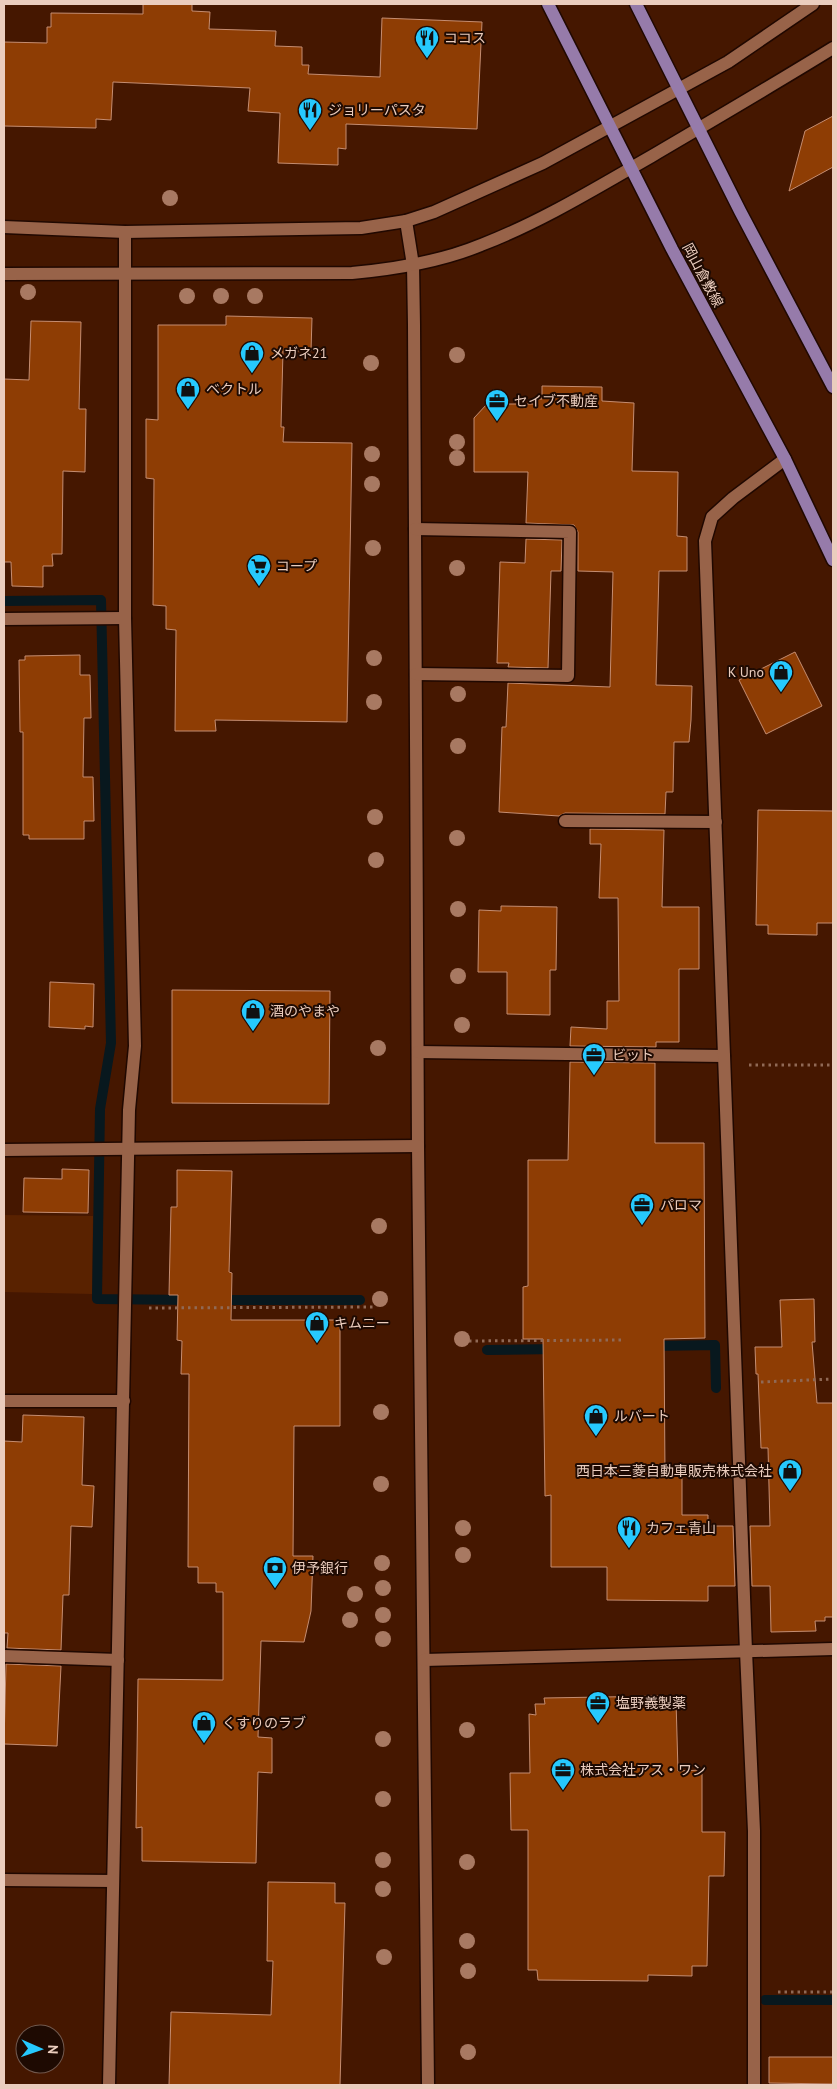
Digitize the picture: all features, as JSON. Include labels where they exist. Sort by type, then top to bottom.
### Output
[{"type":"main road","name":"岡山倉敷線","points":[[548,4],[672,248],[785,459],[833,560]]},
{"type":"main road","points":[[636,4],[740,211],[833,387]]},
{"type":"street","points":[[4,227],[125,232],[361,228],[406,221],[442,208],[543,163],[728,62],[813,4]]},
{"type":"street","points":[[4,274],[352,273],[389,270],[413,265],[480,246],[566,206],[833,48]]},
{"type":"street","points":[[406,221],[413,265],[418,1146],[428,2085]]},
{"type":"street","points":[[109,2085],[129,1110],[135,1046],[125,618],[125,232]]},
{"type":"street","points":[[754,2085],[754,1831],[705,541],[712,517],[785,459]]},
{"type":"street","points":[[415,529],[570,532],[568,676],[416,674]]},
{"type":"street","points":[[4,619],[125,618]]},
{"type":"street","points":[[565,821],[716,822]]},
{"type":"street","points":[[418,1052],[725,1061]]},
{"type":"street","points":[[4,1150],[418,1146]]},
{"type":"street","points":[[4,1401],[124,1401]]},
{"type":"street","points":[[424,1660],[833,1649]]},
{"type":"street","points":[[4,1656],[118,1660]]},
{"type":"street","points":[[4,1880],[113,1881]]},
{"type":"path","points":[[725,1061],[833,1064]]},
{"type":"path","points":[[126,1303],[373,1308]]},
{"type":"path","points":[[469,1341],[622,1340]]},
{"type":"path","points":[[736,1384],[833,1379]]},
{"type":"path","points":[[755,1992],[833,1992]]},
{"type":"shaded area","points":[[4,1215],[93,1216],[92,1294],[4,1292]]},
{"type":"building","points":[[143,4],[192,4],[192,11],[210,12],[209,29],[276,31],[275,46],[302,47],[302,65],[309,65],[308,74],[380,77],[382,18],[482,22],[477,129],[346,124],[346,149],[338,148],[338,165],[278,163],[280,113],[248,111],[250,88],[113,82],[111,120],[96,119],[96,128],[4,126],[4,42],[47,43],[47,27],[51,27],[51,13],[143,14]]},
{"type":"building","points":[[833,116],[833,167],[789,191],[805,131]]},
{"type":"building","points":[[226,316],[312,318],[311,351],[283,351],[281,427],[284,427],[283,442],[352,443],[347,722],[215,720],[216,731],[175,731],[176,630],[166,629],[166,606],[153,605],[154,479],[146,478],[146,419],[158,420],[158,325],[226,325]]},
{"type":"building","points":[[31,321],[81,322],[79,409],[86,409],[85,472],[63,471],[62,554],[52,554],[53,566],[43,566],[43,587],[12,586],[11,562],[4,562],[4,379],[29,380]]},
{"type":"building","points":[[542,386],[602,387],[602,401],[634,403],[632,471],[678,472],[677,536],[687,537],[687,571],[659,571],[656,685],[692,686],[691,720],[689,742],[674,742],[673,792],[666,792],[665,814],[565,813],[559,816],[499,812],[502,727],[506,727],[508,683],[610,687],[613,572],[578,571],[578,532],[574,525],[526,523],[528,472],[474,472],[474,418],[487,404],[536,404],[536,399],[542,399]]},
{"type":"building","points":[[526,539],[562,540],[561,571],[551,571],[548,668],[508,667],[509,663],[497,663],[500,562],[525,563]]},
{"type":"building","points":[[795,652],[822,706],[766,734],[739,680]]},
{"type":"building","points":[[80,655],[80,675],[90,675],[91,718],[84,718],[83,777],[93,777],[94,821],[84,821],[84,839],[29,839],[29,835],[23,835],[23,732],[20,732],[19,660],[25,660],[25,656]]},
{"type":"building","points":[[758,810],[833,811],[833,923],[817,923],[817,935],[768,934],[768,925],[756,925]]},
{"type":"building","points":[[590,829],[664,830],[662,907],[699,907],[699,969],[679,969],[679,1042],[656,1042],[656,1047],[570,1046],[571,1027],[607,1029],[607,1001],[619,1001],[618,898],[599,898],[601,844],[590,844]]},
{"type":"building","points":[[501,906],[557,907],[556,970],[550,970],[550,1015],[507,1014],[507,972],[478,972],[479,910],[501,911]]},
{"type":"building","points":[[50,982],[94,984],[93,1027],[85,1026],[85,1029],[49,1027]]},
{"type":"building","points":[[172,990],[330,991],[329,1104],[172,1103]]},
{"type":"building","points":[[570,1062],[655,1063],[655,1143],[704,1143],[705,1338],[664,1339],[665,1474],[682,1474],[682,1515],[708,1515],[708,1526],[733,1526],[735,1586],[708,1586],[708,1601],[607,1600],[607,1567],[551,1567],[551,1495],[545,1496],[543,1339],[523,1339],[523,1287],[528,1286],[528,1160],[568,1160]]},
{"type":"building","points":[[62,1169],[89,1170],[88,1213],[23,1212],[24,1178],[62,1179]]},
{"type":"building","points":[[177,1170],[232,1171],[229,1272],[232,1273],[231,1320],[340,1320],[340,1426],[294,1426],[293,1556],[313,1556],[311,1611],[304,1642],[261,1641],[258,1737],[272,1738],[272,1773],[258,1772],[256,1863],[142,1861],[142,1827],[136,1828],[138,1679],[223,1680],[223,1592],[216,1592],[216,1583],[198,1583],[198,1567],[188,1567],[189,1374],[181,1374],[182,1341],[177,1340],[178,1295],[169,1295],[171,1207],[177,1207]]},
{"type":"building","points":[[814,1299],[815,1342],[812,1342],[817,1403],[833,1403],[833,1617],[825,1617],[825,1621],[815,1621],[816,1631],[771,1632],[770,1586],[752,1586],[750,1526],[770,1526],[768,1448],[761,1448],[755,1347],[782,1347],[780,1300]]},
{"type":"building","points":[[23,1415],[84,1417],[82,1485],[94,1486],[92,1527],[71,1526],[69,1595],[63,1595],[61,1650],[7,1648],[8,1633],[4,1633],[4,1441],[22,1442]]},
{"type":"building","points":[[6,1664],[61,1666],[57,1746],[4,1744]]},
{"type":"building","points":[[661,1696],[661,1700],[676,1700],[678,1771],[702,1770],[702,1832],[725,1832],[724,1876],[709,1876],[707,1966],[692,1966],[692,1976],[648,1975],[648,1981],[538,1980],[537,1970],[528,1970],[528,1830],[511,1830],[510,1773],[530,1773],[529,1714],[536,1715],[535,1704],[545,1704],[544,1698]]},
{"type":"building","points":[[268,1882],[335,1883],[335,1903],[345,1903],[340,2085],[169,2085],[171,2012],[271,2015],[273,1961],[267,1961]]},
{"type":"building","points":[[769,2057],[833,2057],[833,2084],[769,2083]]},
{"type":"waterway","points":[[4,601],[101,600],[111,1043],[100,1109],[97,1299],[192,1300]]},
{"type":"waterway","points":[[219,1300],[360,1300]]},
{"type":"waterway","points":[[652,1346],[715,1345],[716,1388]]},
{"type":"waterway","points":[[487,1350],[555,1349]]},
{"type":"waterway","points":[[765,2000],[833,2000]]},
{"type":"place","name":"ココス","points":[[427,59]]},
{"type":"place","name":"ジョリーパスタ","points":[[310,131]]},
{"type":"place","name":"メガネ21","points":[[252,374]]},
{"type":"place","name":"ベクトル","points":[[188,410]]},
{"type":"place","name":"セイブ不動産","points":[[497,422]]},
{"type":"place","name":"コープ","points":[[259,587]]},
{"type":"place","name":"K Uno","points":[[781,693]]},
{"type":"place","name":"酒のやまや","points":[[253,1032]]},
{"type":"place","name":"ビット","points":[[594,1076]]},
{"type":"place","name":"パロマ","points":[[642,1226]]},
{"type":"place","name":"キムニー","points":[[317,1344]]},
{"type":"place","name":"ルバート","points":[[596,1437]]},
{"type":"place","name":"西日本三菱自動車販売株式会社","points":[[790,1492]]},
{"type":"place","name":"カフェ青山","points":[[629,1549]]},
{"type":"place","name":"伊予銀行","points":[[275,1589]]},
{"type":"place","name":"塩野義製薬","points":[[598,1724]]},
{"type":"place","name":"くすりのラブ","points":[[204,1744]]},
{"type":"place","name":"株式会社アス・ワン","points":[[563,1791]]}]
